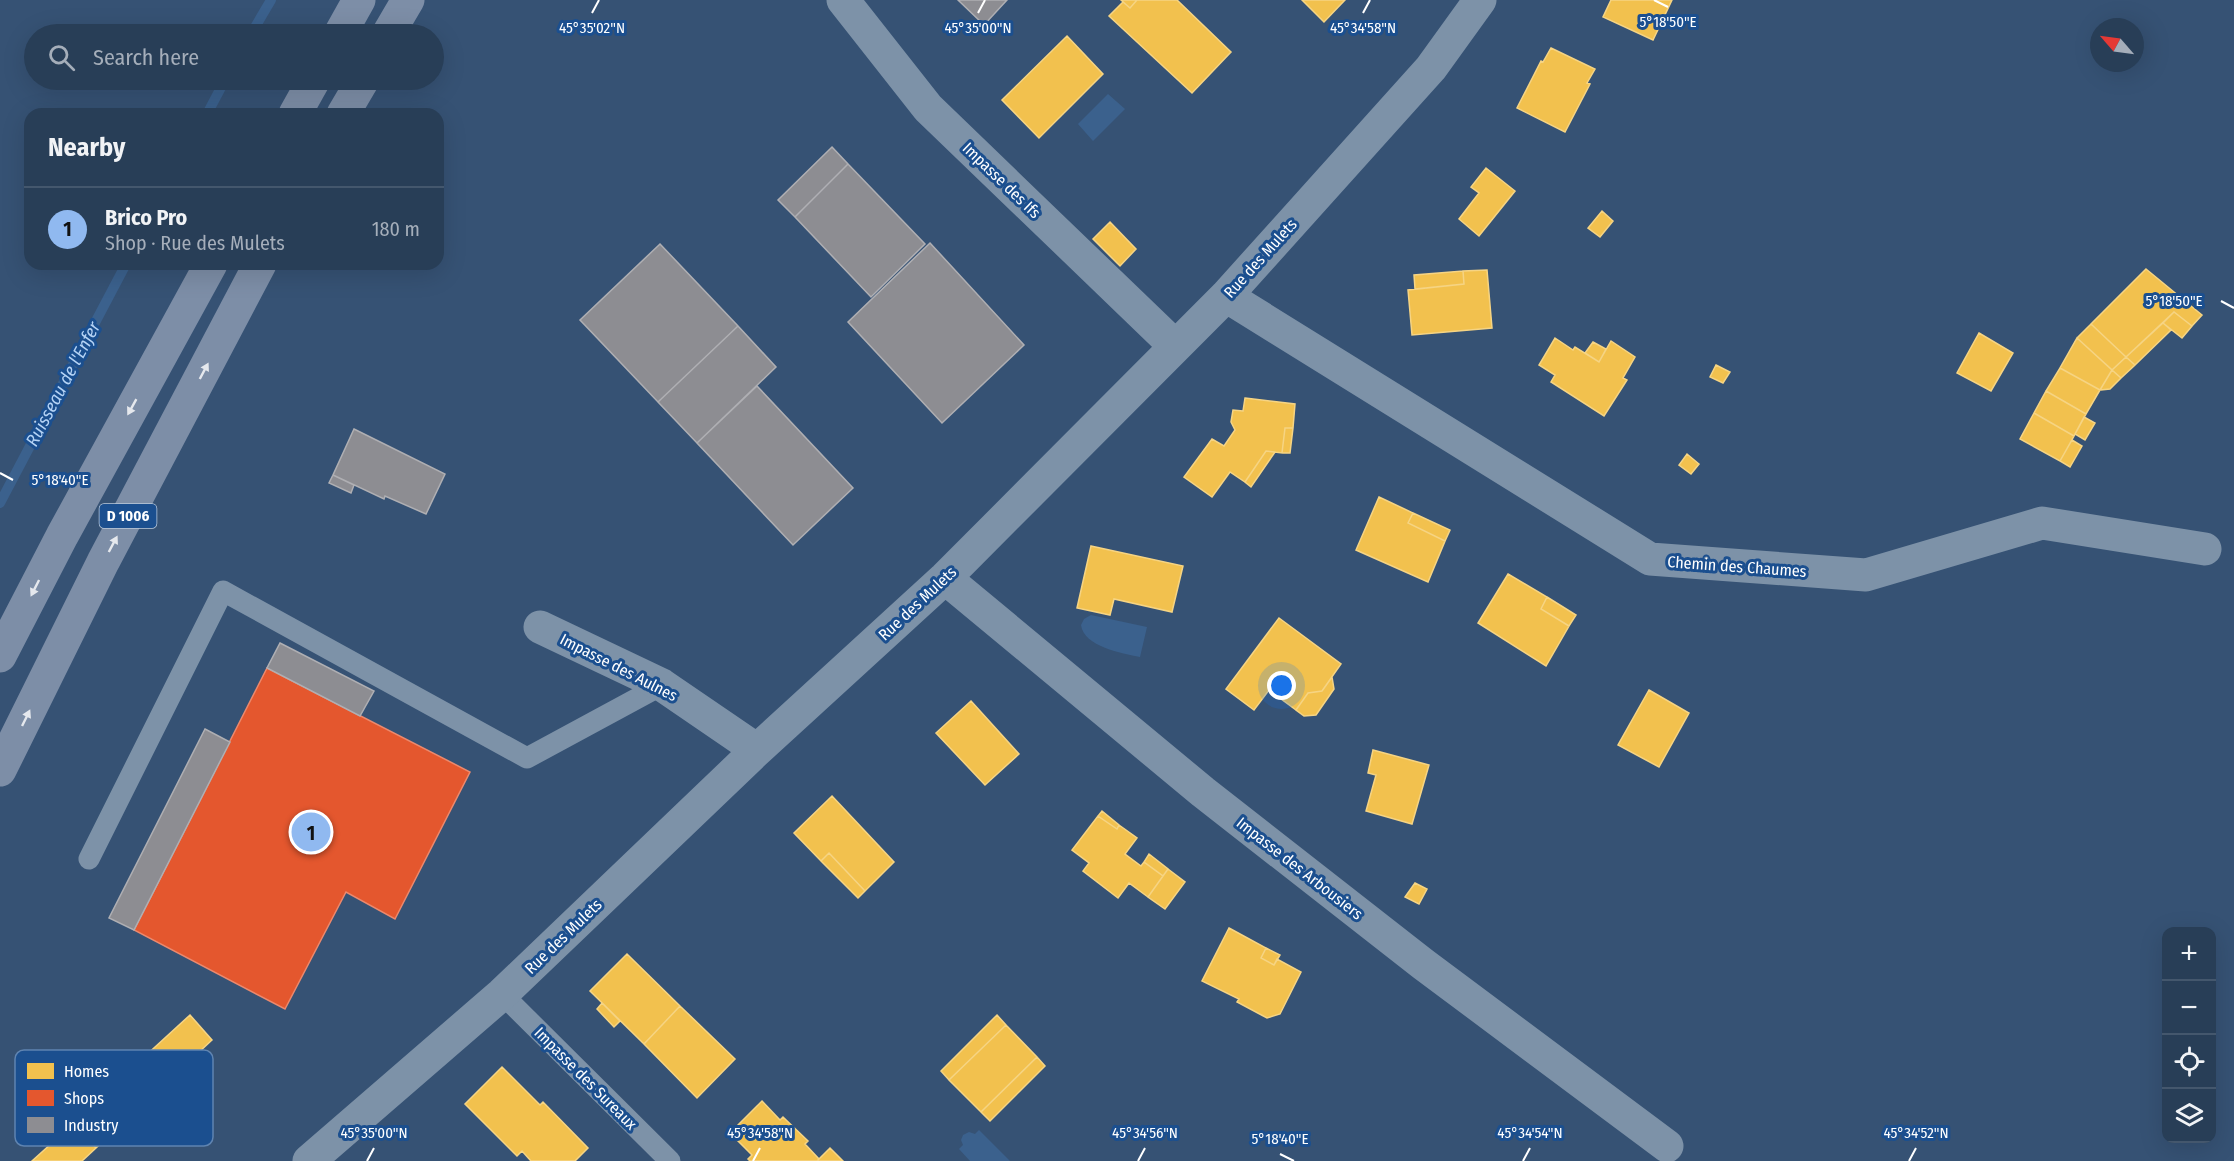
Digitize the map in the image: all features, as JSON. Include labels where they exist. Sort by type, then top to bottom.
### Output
[{"type":"main road","points":[[346,24],[359,0]]},
{"type":"main road","points":[[394,24],[408,0]]},
{"type":"main road","points":[[298,108],[308,90]]},
{"type":"main road","points":[[347,108],[357,90]]},
{"type":"main road","name":"D 1006","points":[[0,656],[62,536],[208,270]]},
{"type":"main road","name":"D 1006","points":[[0,770],[103,562],[257,270]]},
{"type":"street","name":"Impasse des Ifs","points":[[843,0],[928,108],[1175,346]]},
{"type":"street","name":"Rue des Mulets","points":[[309,1161],[502,994],[757,750],[945,578],[1226,296],[1431,68],[1480,0]]},
{"type":"street","name":"Chemin des Chaumes","points":[[1226,296],[1650,559],[1866,575],[2042,523],[2205,549]]},
{"type":"street","name":"Impasse des Arbousiers","points":[[945,578],[1212,800],[1423,964],[1667,1146]]},
{"type":"street","name":"Impasse des Aulnes","points":[[540,627],[662,686],[757,750]]},
{"type":"lane","points":[[89,859],[223,591],[527,758],[662,686]]},
{"type":"lane","name":"Impasse des Sureaux","points":[[502,994],[670,1161]]},
{"type":"water","points":[[1108,94],[1125,109],[1093,141],[1078,124]]},
{"type":"water","points":[[1091,615],[1147,627],[1140,657],[1105,648],[1089,639],[1081,625],[1084,619]]},
{"type":"water","points":[[979,1130],[1010,1161],[970,1161],[959,1149],[963,1145],[961,1140],[963,1135],[969,1132],[975,1134]]},
{"type":"building: Homes","points":[[1121,0],[1137,0],[1130,8]]},
{"type":"building: Homes","points":[[1137,0],[1177,0],[1231,52],[1192,93],[1109,16],[1123,2],[1130,8]]},
{"type":"building: Homes","points":[[1302,0],[1345,0],[1324,22]]},
{"type":"building: Homes","points":[[1611,0],[1672,0],[1653,40],[1603,17]]},
{"type":"building: Homes","points":[[1067,36],[1103,74],[1039,138],[1002,100]]},
{"type":"building: Homes","points":[[1551,48],[1595,69],[1587,83],[1590,84],[1565,132],[1517,108],[1541,61],[1543,62]]},
{"type":"building: Homes","points":[[1486,168],[1515,191],[1479,236],[1459,219],[1479,193],[1471,187]]},
{"type":"building: Homes","points":[[1602,211],[1613,221],[1600,237],[1588,228]]},
{"type":"building: Homes","points":[[1110,222],[1136,249],[1120,266],[1093,239]]},
{"type":"building: Homes","points":[[2146,269],[2202,315],[2192,326],[2174,312],[2126,357],[2091,324]]},
{"type":"building: Homes","points":[[1487,270],[1492,328],[1412,335],[1408,290],[1464,284],[1463,271]]},
{"type":"building: Homes","points":[[1463,271],[1464,284],[1415,289],[1414,275]]},
{"type":"building: Homes","points":[[2174,312],[2192,326],[2182,338],[2163,323]]},
{"type":"building: Homes","points":[[2163,323],[2171,330],[2135,365],[2126,357]]},
{"type":"building: Homes","points":[[2091,324],[2126,357],[2112,370],[2077,338]]},
{"type":"building: Homes","points":[[1979,333],[2013,353],[1991,391],[1957,373]]},
{"type":"building: Homes","points":[[1555,338],[1573,350],[1575,347],[1599,362],[1611,341],[1635,357],[1623,378],[1627,380],[1604,416],[1551,382],[1555,375],[1539,365]]},
{"type":"building: Homes","points":[[2077,338],[2112,370],[2100,390],[2060,368]]},
{"type":"building: Homes","points":[[1593,342],[1606,349],[1599,362],[1585,353]]},
{"type":"building: Homes","points":[[2126,357],[2135,365],[2121,378],[2112,370]]},
{"type":"building: Homes","points":[[1716,365],[1730,372],[1723,383],[1710,377]]},
{"type":"building: Homes","points":[[2060,368],[2100,390],[2086,414],[2046,391]]},
{"type":"building: Homes","points":[[2112,370],[2121,378],[2110,389],[2100,390]]},
{"type":"building: Homes","points":[[2046,391],[2086,414],[2074,436],[2034,413]]},
{"type":"building: Homes","points":[[1245,398],[1295,404],[1293,428],[1285,428],[1282,453],[1266,451],[1245,482],[1230,472],[1212,497],[1184,477],[1212,439],[1224,446],[1235,430],[1231,422],[1233,410],[1243,411]]},
{"type":"building: Homes","points":[[2034,413],[2074,436],[2060,461],[2020,439]]},
{"type":"building: Homes","points":[[2084,417],[2095,423],[2085,440],[2075,434]]},
{"type":"building: Homes","points":[[1285,428],[1293,428],[1290,453],[1282,453]]},
{"type":"building: Homes","points":[[2072,440],[2082,446],[2070,467],[2060,461]]},
{"type":"building: Homes","points":[[1266,451],[1275,452],[1251,487],[1245,482]]},
{"type":"building: Homes","points":[[1687,454],[1699,464],[1691,474],[1679,465]]},
{"type":"building: Homes","points":[[1379,497],[1413,513],[1408,523],[1445,541],[1428,582],[1356,550]]},
{"type":"building: Homes","points":[[1413,513],[1450,530],[1445,541],[1408,523]]},
{"type":"building: Homes","points":[[1091,546],[1183,566],[1172,612],[1114,599],[1110,615],[1077,608]]},
{"type":"building: Homes","points":[[1508,574],[1547,597],[1541,609],[1569,626],[1546,666],[1478,623]]},
{"type":"building: Homes","points":[[1547,597],[1576,615],[1569,626],[1541,609]]},
{"type":"building: Homes","points":[[1279,618],[1341,664],[1322,691],[1308,693],[1296,710],[1269,690],[1254,710],[1226,689]]},
{"type":"building: Homes","points":[[1332,677],[1334,689],[1316,715],[1304,716],[1296,710],[1308,693],[1322,691]]},
{"type":"building: Homes","points":[[1649,690],[1689,713],[1659,767],[1618,745]]},
{"type":"building: Homes","points":[[971,701],[1019,754],[985,785],[936,733]]},
{"type":"building: Homes","points":[[1373,750],[1429,765],[1412,824],[1366,811],[1376,775],[1368,773]]},
{"type":"building: Homes","points":[[832,796],[894,862],[865,891],[829,853],[821,861],[794,833]]},
{"type":"building: Homes","points":[[1102,811],[1119,825],[1117,829],[1098,816]]},
{"type":"building: Homes","points":[[1098,816],[1117,829],[1119,825],[1137,838],[1125,854],[1141,866],[1144,862],[1163,876],[1148,897],[1129,883],[1118,898],[1083,871],[1089,863],[1072,850]]},
{"type":"building: Homes","points":[[829,853],[865,891],[858,898],[821,861]]},
{"type":"building: Homes","points":[[1149,854],[1168,869],[1163,876],[1144,862]]},
{"type":"building: Homes","points":[[1168,869],[1185,882],[1165,909],[1148,897]]},
{"type":"building: Homes","points":[[1415,883],[1427,889],[1419,904],[1405,897]]},
{"type":"building: Homes","points":[[1229,928],[1266,948],[1261,958],[1274,965],[1277,959],[1301,972],[1280,1014],[1267,1018],[1237,1002],[1239,999],[1202,981]]},
{"type":"building: Homes","points":[[1266,948],[1280,955],[1274,965],[1261,958]]},
{"type":"building: Homes","points":[[627,954],[680,1006],[644,1044],[590,991]]},
{"type":"building: Homes","points":[[602,1003],[620,1021],[614,1027],[597,1009]]},
{"type":"building: Homes","points":[[680,1006],[735,1059],[697,1098],[644,1044]]},
{"type":"building: Homes","points":[[190,1015],[212,1040],[201,1050],[152,1050]]},
{"type":"building: Homes","points":[[997,1015],[1006,1025],[949,1080],[941,1071]]},
{"type":"building: Homes","points":[[1006,1025],[1037,1057],[981,1112],[949,1080]]},
{"type":"building: Homes","points":[[1037,1057],[1045,1066],[990,1121],[981,1112]]},
{"type":"building: Homes","points":[[502,1067],[540,1105],[543,1102],[588,1148],[575,1161],[531,1161],[522,1151],[517,1156],[465,1104]]},
{"type":"building: Homes","points":[[762,1101],[780,1120],[783,1117],[808,1141],[805,1144],[819,1159],[817,1161],[750,1161],[748,1159],[752,1155],[730,1133]]},
{"type":"building: Homes","points":[[49,1146],[94,1146],[96,1148],[82,1161],[32,1161]]},
{"type":"building: Homes","points":[[830,1148],[843,1161],[817,1161]]},
{"type":"building: Shops","points":[[267,668],[470,772],[395,919],[346,892],[285,1009],[134,930]]},
{"type":"building: Industry","points":[[958,0],[1007,0],[984,25]]},
{"type":"building: Industry","points":[[832,147],[848,164],[795,217],[778,200]]},
{"type":"building: Industry","points":[[848,164],[925,244],[871,297],[795,217]]},
{"type":"building: Industry","points":[[930,243],[1024,345],[942,423],[848,322]]},
{"type":"building: Industry","points":[[660,244],[738,326],[658,402],[580,320]]},
{"type":"building: Industry","points":[[738,326],[776,367],[697,443],[658,402]]},
{"type":"building: Industry","points":[[757,386],[853,488],[793,545],[697,443]]},
{"type":"building: Industry","points":[[354,429],[445,474],[426,514],[385,496],[384,499],[333,475]]},
{"type":"building: Industry","points":[[333,475],[354,485],[351,493],[329,483]]},
{"type":"building: Industry","points":[[280,643],[374,691],[360,716],[267,668]]},
{"type":"building: Industry","points":[[205,729],[230,742],[134,930],[109,918]]},
{"type":"waterway","name":"Ruisseau de l'Enfer","points":[[257,24],[271,0]]},
{"type":"waterway","name":"Ruisseau de l'Enfer","points":[[210,108],[220,90]]},
{"type":"waterway","name":"Ruisseau de l'Enfer","points":[[0,503],[123,270]]},
{"type":"place","name":"Brico Pro","points":[[311,832]]}]
